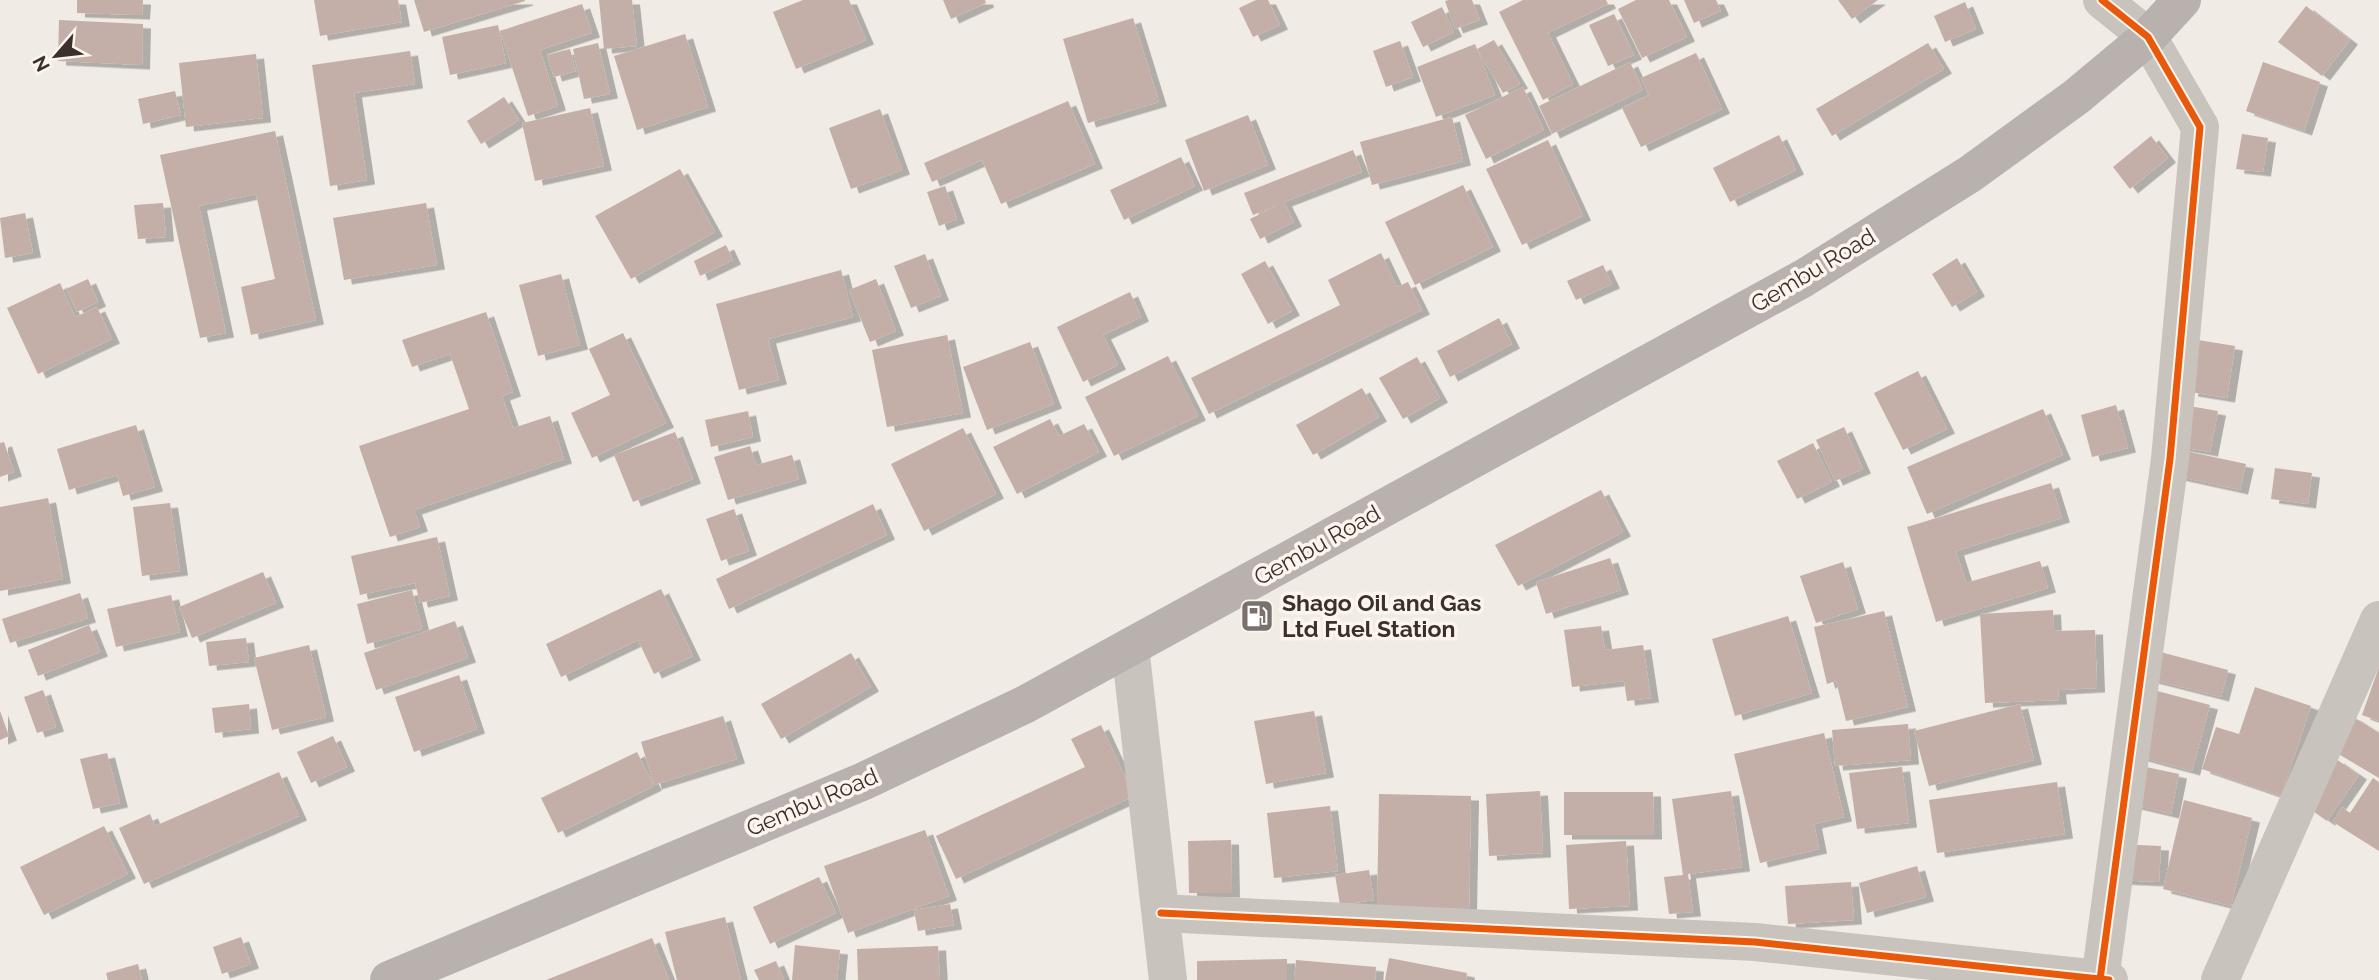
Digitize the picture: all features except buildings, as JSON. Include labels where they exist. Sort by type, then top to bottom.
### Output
[{"type":"main road","name":"Gembu Road","points":[[389,980],[864,781],[1024,705],[1804,278],[1970,174],[2076,97],[2148,37],[2182,0]]},
{"type":"street","points":[[2101,980],[2169,459],[2200,127],[2148,37],[2102,0]]},
{"type":"street","points":[[2220,980],[2379,620]]},
{"type":"street","points":[[1130,647],[1168,980]]},
{"type":"street","points":[[1161,913],[1755,942],[2109,980]]},
{"type":"cycle path","points":[[2100,980],[2170,459],[2200,127],[2148,37],[2102,0]]},
{"type":"cycle path","points":[[1161,913],[1755,942],[2109,980]]},
{"type":"place","name":"Shago Oil and Gas Ltd Fuel Station","points":[[1257,616]]}]
